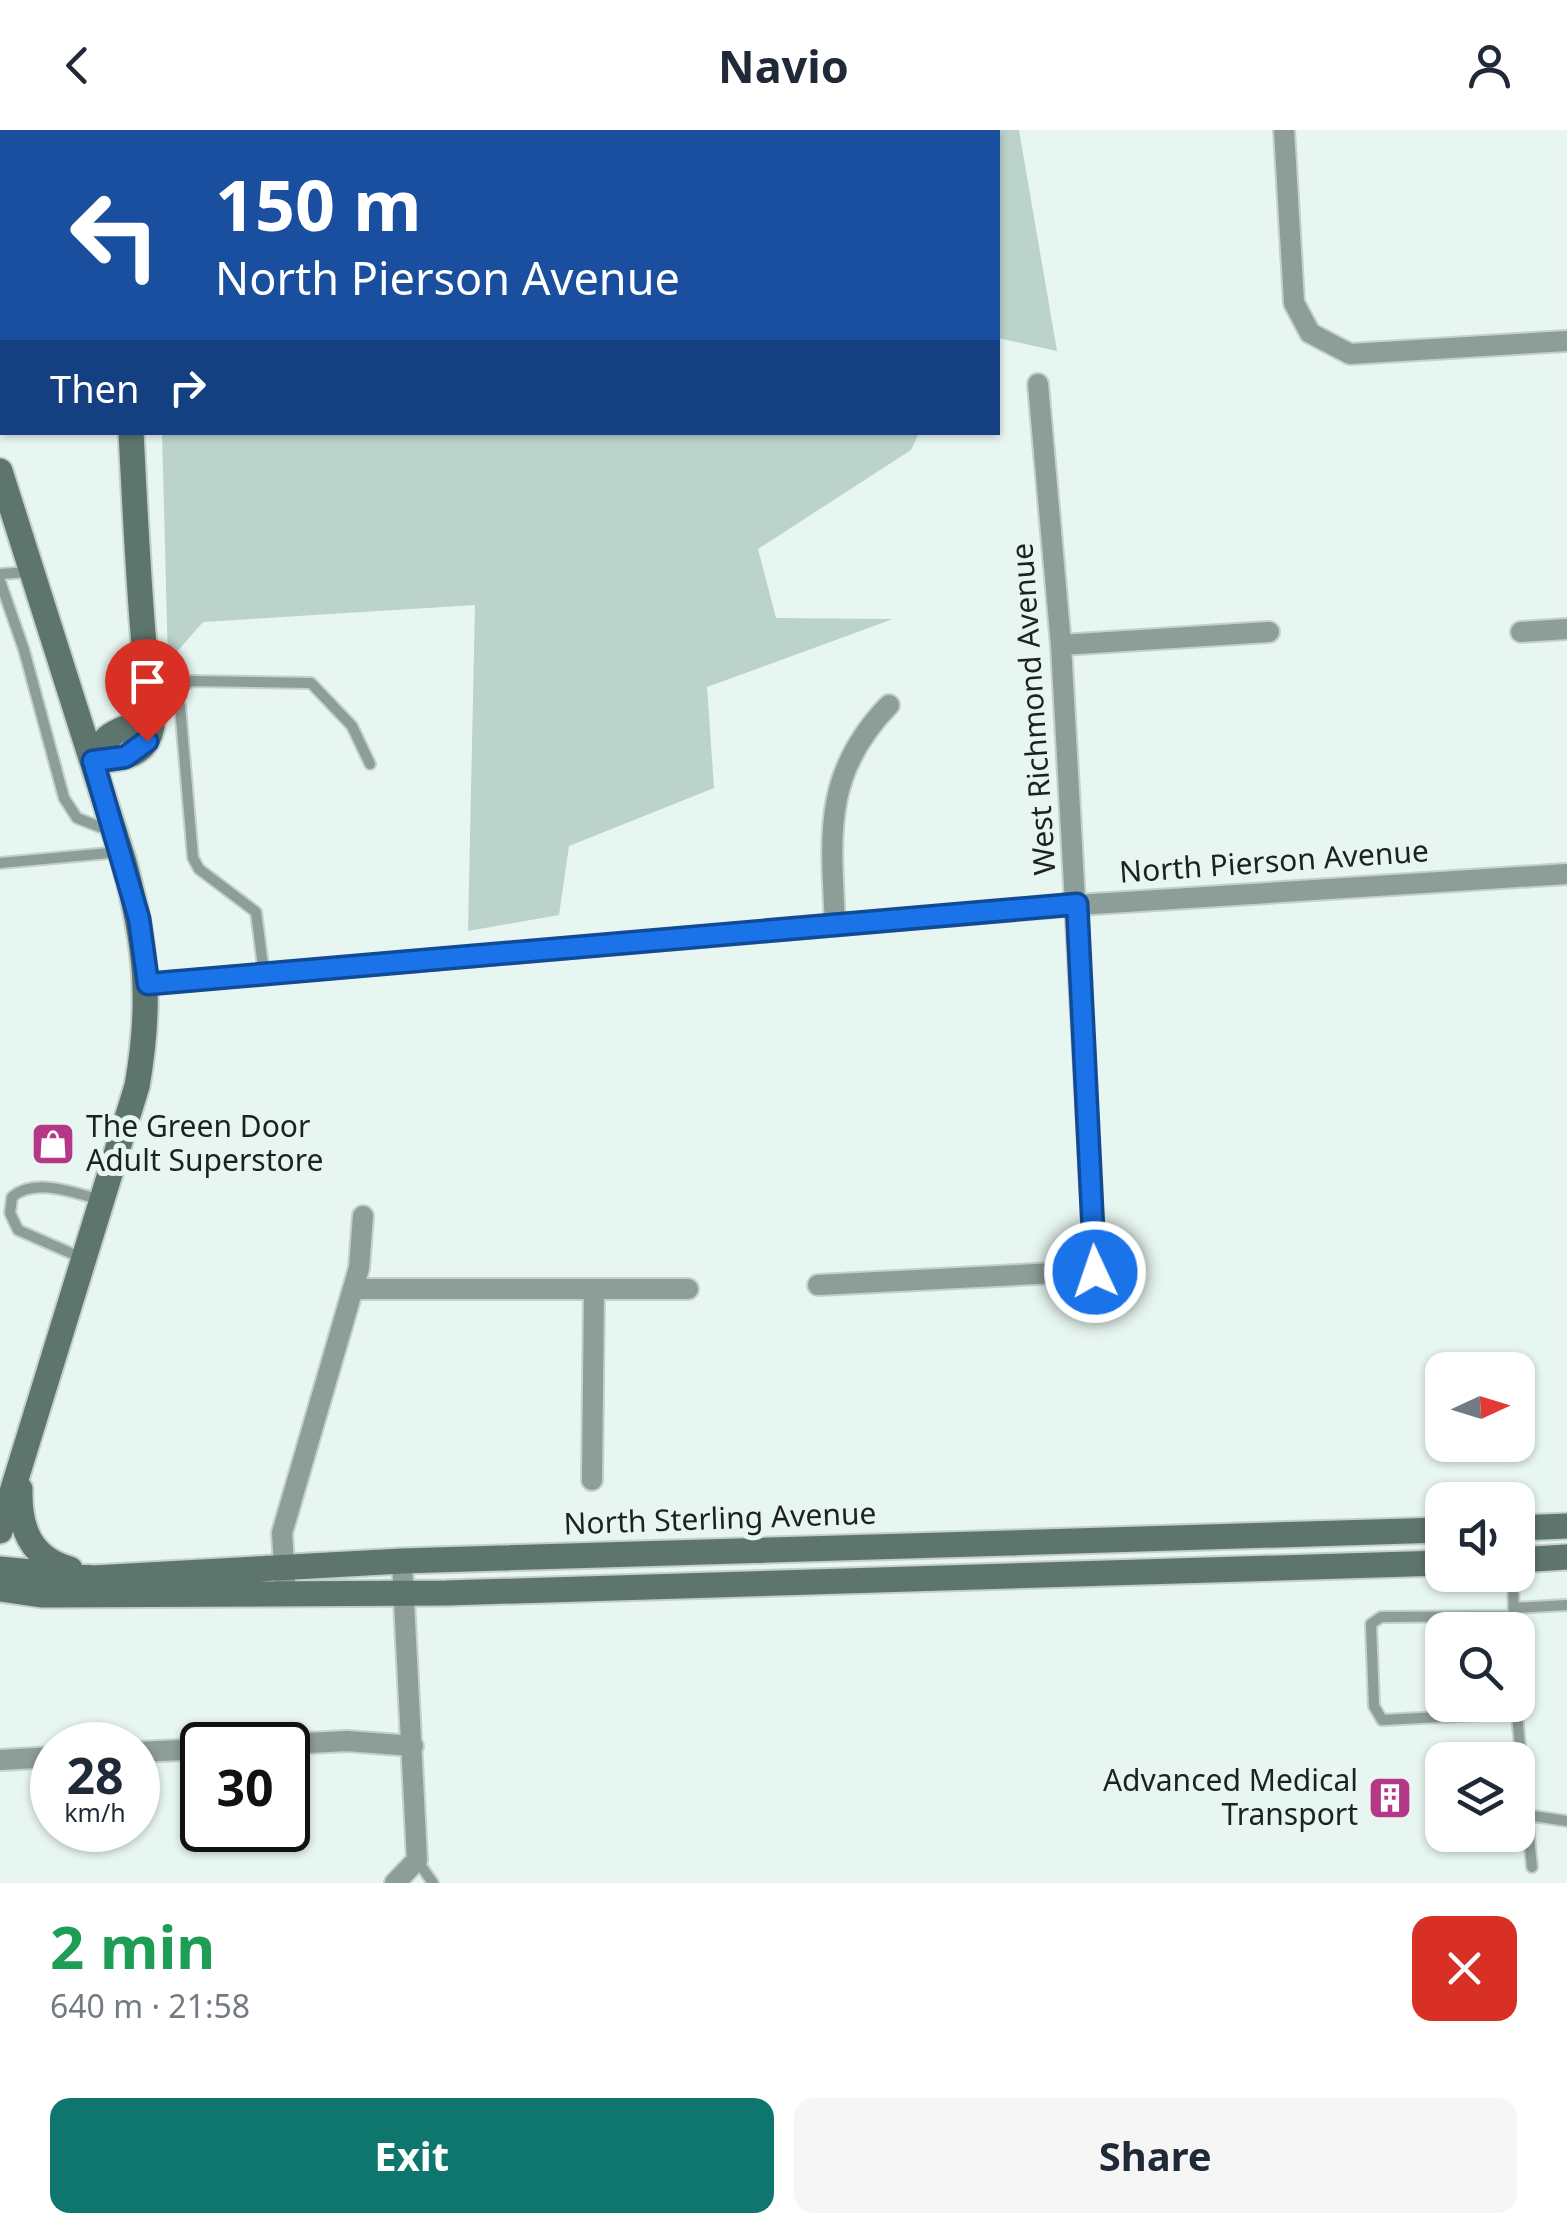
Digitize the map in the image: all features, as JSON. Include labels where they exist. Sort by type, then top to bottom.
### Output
[{"type":"main road","points":[[93,761],[108,738],[126,732],[138,719],[145,659],[131,435]]},
{"type":"main road","points":[[0,471],[15,535],[31,571],[118,842],[139,919],[148,984],[147,1029],[137,1086],[0,1530]]},
{"type":"main road","points":[[93,761],[125,757],[147,741],[161,692],[145,659]]},
{"type":"main road","points":[[27,1438],[20,1478],[20,1516],[29,1541],[40,1555],[78,1571],[184,1575]]},
{"type":"main road","points":[[1535,1527],[1567,1526]]},
{"type":"main road","name":"North Sterling Avenue","points":[[0,1590],[43,1595],[285,1580],[402,1561],[1425,1531]]},
{"type":"main road","points":[[1535,1559],[1567,1557]]},
{"type":"main road","name":"North Sterling Avenue","points":[[0,1569],[18,1568],[71,1578],[184,1575],[285,1580],[404,1593],[1425,1563]]},
{"type":"street","points":[[1284,130],[1294,303],[1310,333],[1350,354],[1567,341]]},
{"type":"street","name":"West Richmond Avenue","points":[[818,1285],[1095,1272],[1061,645],[1038,384]]},
{"type":"street","points":[[1522,632],[1567,629]]},
{"type":"street","points":[[1061,645],[1270,632]]},
{"type":"street","points":[[835,925],[831,831],[842,774],[861,734],[889,705]]},
{"type":"street","name":"North Pierson Avenue","points":[[148,984],[1077,904],[1567,874]]},
{"type":"street","points":[[285,1580],[282,1533],[354,1289],[363,1216]]},
{"type":"street","points":[[354,1289],[688,1289]]},
{"type":"street","points":[[592,1480],[594,1291]]},
{"type":"street","points":[[395,1883],[417,1860],[402,1561]]},
{"type":"street","points":[[310,1743],[347,1741],[412,1746]]},
{"type":"street","points":[[0,1760],[30,1758]]},
{"type":"lane","points":[[0,574],[31,571]]},
{"type":"lane","points":[[0,582],[24,650],[64,798],[77,818],[118,842]]},
{"type":"lane","points":[[264,975],[256,912],[199,869],[193,858],[182,717],[161,692],[191,682],[310,684],[352,726],[370,764]]},
{"type":"lane","points":[[0,863],[118,842]]},
{"type":"lane","points":[[83,1259],[18,1230],[10,1213],[12,1197],[24,1188],[60,1189],[102,1200]]},
{"type":"lane","points":[[1513,1592],[1514,1612],[1567,1605]]},
{"type":"lane","points":[[1425,1615],[1381,1617],[1370,1624],[1374,1706],[1382,1720],[1425,1716]]},
{"type":"lane","points":[[1535,1816],[1567,1821]]},
{"type":"lane","points":[[1531,1852],[1532,1867]]},
{"type":"lane","points":[[417,1860],[433,1883]]},
{"type":"green space","points":[[1000,130],[1019,130],[1057,351],[1000,338]]},
{"type":"green space","points":[[162,435],[918,435],[911,450],[758,549],[776,618],[893,619],[707,687],[714,788],[569,846],[559,915],[468,931],[475,605],[203,622],[168,662]]},
{"type":"place","name":"The Green Door Adult Superstore","points":[[53,1144]]},
{"type":"place","name":"Advanced Medical Transport","points":[[1390,1798]]},
{"type":"route","points":[[147,741],[125,757],[93,761],[139,919],[148,984],[1077,904],[1095,1272]]}]
